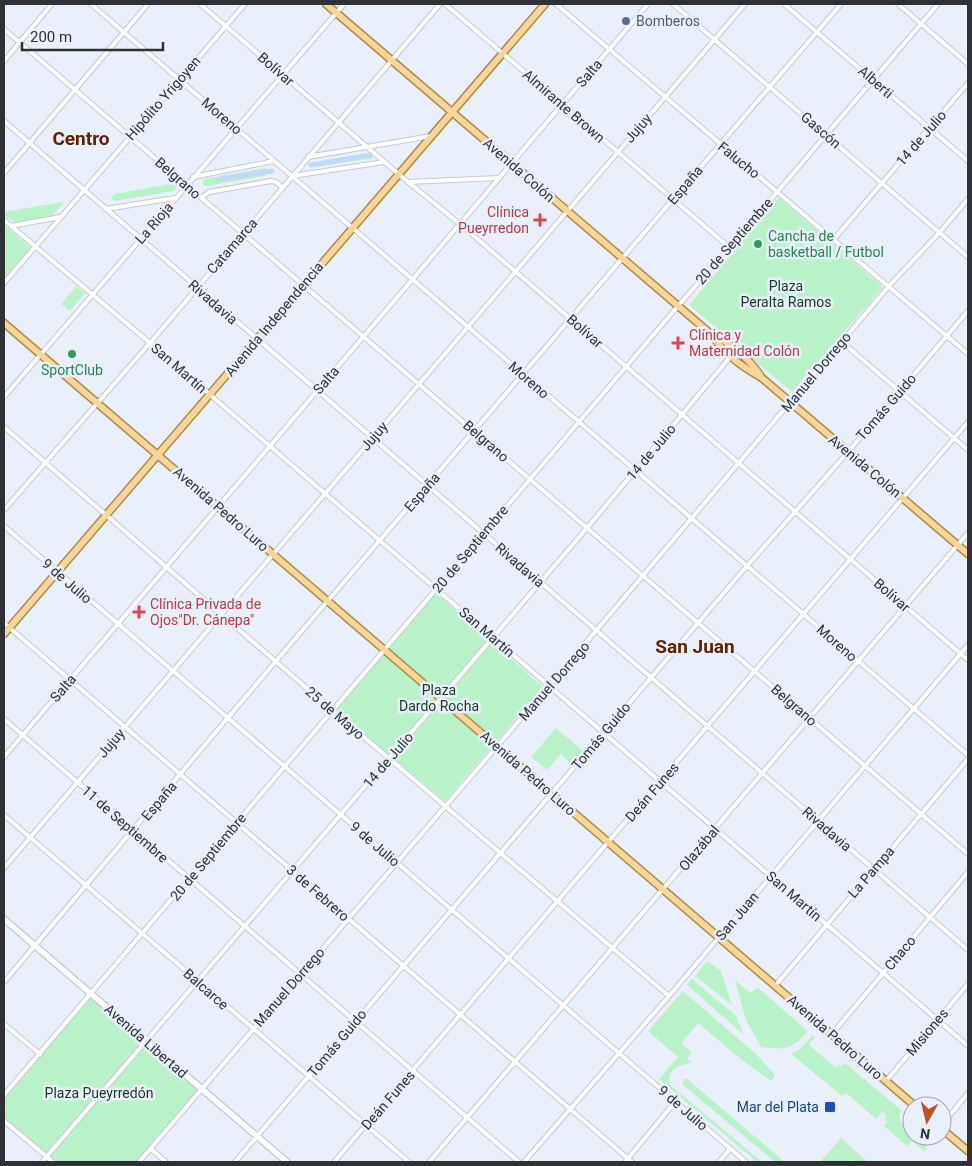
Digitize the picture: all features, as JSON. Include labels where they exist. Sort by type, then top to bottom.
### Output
[{"type":"main road","name":"Avenida Colón","points":[[326,4],[713,336],[718,344],[749,371],[762,378],[791,402],[968,554]]},
{"type":"main road","name":"Avenida Independencia","points":[[4,634],[302,284],[545,4]]},
{"type":"main road","name":"Avenida Pedro Luro","points":[[4,322],[904,1096]]},
{"type":"main road","name":"Avenida Colón","points":[[713,336],[722,339],[753,366],[762,378]]},
{"type":"main road","name":"Avenida Libertad","points":[[4,919],[288,1162]]},
{"type":"main road","points":[[952,1136],[968,1151]]},
{"type":"street","points":[[4,61],[52,4]]},
{"type":"street","name":"Moreno","points":[[91,4],[804,614],[968,757]]},
{"type":"street","points":[[4,173],[148,4]]},
{"type":"street","name":"Bolívar","points":[[200,4],[408,182],[460,224],[968,660]]},
{"type":"street","name":"Hipólito Yrigoyen","points":[[4,283],[245,4]]},
{"type":"street","name":"La Rioja","points":[[4,397],[344,4]]},
{"type":"street","name":"Catamarca","points":[[4,510],[150,343],[440,4]]},
{"type":"street","name":"Almirante Brown","points":[[445,4],[729,248]]},
{"type":"street","name":"Falucho","points":[[556,4],[968,354]]},
{"type":"street","name":"Salta","points":[[4,757],[648,4]]},
{"type":"street","name":"Gascón","points":[[673,4],[968,257]]},
{"type":"street","name":"Jujuy","points":[[4,868],[745,4]]},
{"type":"street","name":"Alberti","points":[[784,4],[968,161]]},
{"type":"street","name":"España","points":[[4,982],[276,661],[524,375],[719,144],[841,4]]},
{"type":"street","points":[[898,4],[968,64]]},
{"type":"street","name":"20 de Septiembre","points":[[4,1095],[626,366],[938,4]]},
{"type":"street","name":"Belgrano","points":[[4,29],[968,854]]},
{"type":"street","name":"14 de Julio","points":[[834,239],[968,83]]},
{"type":"street","name":"Rivadavia","points":[[4,122],[968,950]]},
{"type":"street","points":[[308,157],[431,136]]},
{"type":"street","points":[[193,177],[274,161]]},
{"type":"street","points":[[292,176],[384,161]]},
{"type":"street","points":[[408,182],[499,178]]},
{"type":"street","points":[[201,198],[209,192],[271,181],[276,182],[283,188]]},
{"type":"street","points":[[106,210],[175,198]]},
{"type":"street","name":"Manuel Dorrego","points":[[139,1162],[549,686],[889,286],[968,199]]},
{"type":"street","points":[[11,226],[61,217]]},
{"type":"street","name":"San Martín","points":[[4,220],[150,343],[968,1046]]},
{"type":"street","name":"Tomás Guido","points":[[235,1162],[968,311]]},
{"type":"street","points":[[842,342],[968,450]]},
{"type":"street","name":"14 de Julio","points":[[42,1162],[587,528],[732,356]]},
{"type":"street","name":"Deán Funes","points":[[334,1162],[968,422]]},
{"type":"street","name":"25 de Mayo","points":[[4,427],[332,710],[669,996]]},
{"type":"street","name":"9 de Julio","points":[[4,526],[746,1162]]},
{"type":"street","name":"Olazábal","points":[[429,1162],[968,533]]},
{"type":"street","name":"3 de Febrero","points":[[4,623],[570,1109],[626,1160],[632,1162]]},
{"type":"street","name":"San Juan","points":[[524,1162],[719,938],[968,645]]},
{"type":"street","name":"11 de Septiembre","points":[[4,719],[519,1162]]},
{"type":"street","name":"La Pampa","points":[[775,986],[968,757]]},
{"type":"street","name":"Balcarce","points":[[4,815],[409,1162]]},
{"type":"street","name":"Chaco","points":[[832,1034],[968,872]]},
{"type":"street","name":"Misiones","points":[[886,1081],[968,984]]},
{"type":"street","points":[[4,1024],[40,1054]]},
{"type":"street","points":[[952,1114],[968,1093]]},
{"type":"street","points":[[626,1160],[676,1102]]},
{"type":"street","points":[[4,1121],[53,1162]]},
{"type":"street","points":[[151,1149],[166,1162]]},
{"type":"street","points":[[719,1162],[730,1149]]},
{"type":"green space","points":[[371,154],[373,158],[370,159],[309,166],[312,163]]},
{"type":"green space","points":[[265,168],[269,171],[265,176],[206,186],[202,184],[205,179]]},
{"type":"green space","points":[[171,184],[177,187],[174,191],[115,201],[111,199],[114,194]]},
{"type":"green space","name":"Plaza Peralta Ramos","points":[[779,198],[883,287],[792,392],[689,305]]},
{"type":"green space","points":[[62,202],[63,204],[52,216],[15,222],[4,215],[4,212]]},
{"type":"green space","points":[[4,225],[31,248],[4,280]]},
{"type":"green space","points":[[76,286],[85,293],[70,311],[61,304]]},
{"type":"green space","name":"Plaza Dardo Rocha","points":[[436,593],[543,687],[445,801],[336,710]]},
{"type":"green space","points":[[556,728],[583,751],[572,764],[561,754],[547,770],[531,757]]},
{"type":"green space","points":[[707,961],[721,971],[732,1005],[695,976]]},
{"type":"green space","points":[[692,979],[736,1016],[743,1034],[687,985]]},
{"type":"green space","points":[[735,981],[751,993],[757,987],[808,1031],[797,1042],[788,1047],[761,1047],[746,1020]]},
{"type":"green space","points":[[683,991],[756,1054],[775,1075],[771,1081],[742,1060],[698,1023],[681,1043],[692,1053],[687,1059],[691,1062],[673,1070],[669,1076],[670,1085],[762,1162],[757,1162],[659,1079],[678,1057],[648,1031]]},
{"type":"green space","name":"Plaza Pueyrredón","points":[[91,994],[201,1089],[139,1162],[52,1162],[4,1121],[4,1095]]},
{"type":"green space","points":[[813,1035],[815,1037],[809,1045],[836,1068],[845,1063],[901,1110],[899,1118],[902,1123],[902,1142],[884,1126],[887,1122],[885,1119],[887,1116],[882,1112],[876,1119],[846,1093],[842,1096],[791,1054],[800,1049]]},
{"type":"green space","points":[[684,1079],[687,1079],[785,1162],[775,1162],[683,1085]]},
{"type":"green space","points":[[841,1138],[868,1162],[854,1162],[851,1160],[849,1162],[820,1162]]},
{"type":"green space","points":[[918,1146],[927,1146],[925,1152]]},
{"type":"waterway","points":[[311,165],[370,155]]},
{"type":"waterway","points":[[219,179],[272,171]]},
{"type":"place","name":"Bomberos","points":[[626,21]]},
{"type":"place","name":"Clínica Pueyrredon","points":[[540,220]]},
{"type":"place","name":"Cancha de basketball / Futbol","points":[[758,244]]},
{"type":"place","name":"Clínica y Maternidad Colón","points":[[678,343]]},
{"type":"place","name":"SportClub","points":[[72,354]]},
{"type":"place","name":"Clínica Privada de Ojos\"Dr. Cánepa\"","points":[[139,612]]},
{"type":"place","name":"Mar del Plata","points":[[830,1107]]},
{"type":"district","name":"Centro","points":[[81,138]]},
{"type":"district","name":"San Juan","points":[[695,646]]}]
